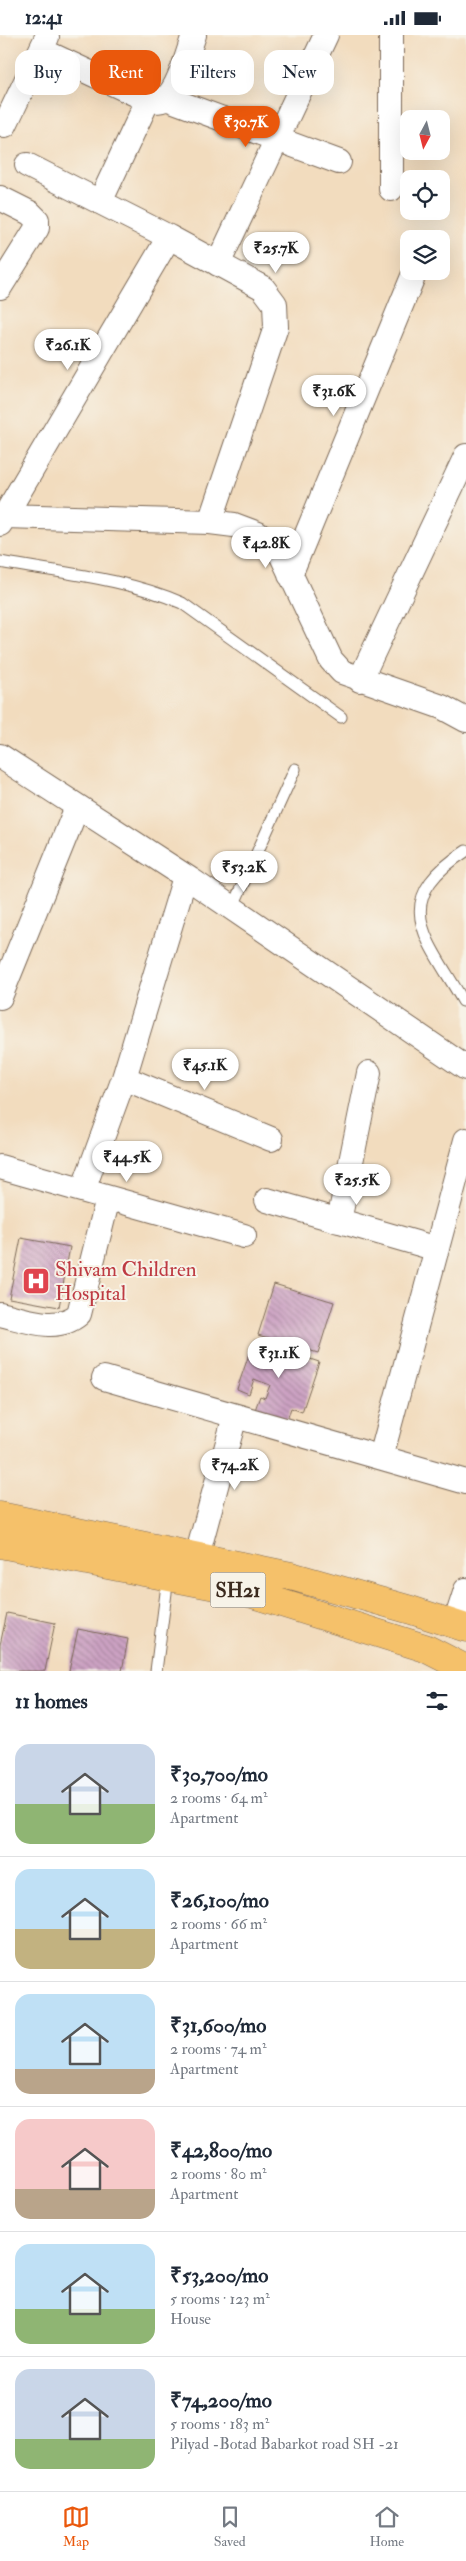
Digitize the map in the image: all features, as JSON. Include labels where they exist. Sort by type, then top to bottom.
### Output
[{"type":"main road","name":"SH21","points":[[0,1516],[291,1576],[460,1626]]},
{"type":"main road","name":"SH21","points":[[0,1544],[246,1592],[425,1648],[466,1669]]},
{"type":"street","points":[[100,202],[157,99],[174,88],[194,35]]},
{"type":"street","points":[[218,264],[326,35]]},
{"type":"street","points":[[390,35],[391,189]]},
{"type":"street","points":[[5,125],[44,42],[157,99],[278,139],[339,162]]},
{"type":"street","points":[[27,165],[169,237],[263,288],[275,304],[276,327],[210,522]]},
{"type":"street","points":[[0,197],[30,213],[37,220],[37,228],[0,287]]},
{"type":"street","points":[[169,237],[2,520],[210,522],[234,525],[258,534],[281,555],[331,660],[342,673],[360,681],[464,712]]},
{"type":"street","points":[[290,575],[412,280]]},
{"type":"street","points":[[360,681],[466,456]]},
{"type":"street","points":[[0,756],[232,908],[466,1067]]},
{"type":"street","points":[[0,997],[77,807]]},
{"type":"street","points":[[83,1190],[124,1079],[185,877]]},
{"type":"street","points":[[339,1221],[369,1073]]},
{"type":"street","points":[[124,1079],[271,1139]]},
{"type":"street","points":[[381,1457],[466,1140]]},
{"type":"street","points":[[0,1167],[244,1236]]},
{"type":"street","points":[[0,1314],[49,1325],[69,1323],[79,1314],[108,1197]]},
{"type":"street","points":[[267,1200],[436,1249]]},
{"type":"street","points":[[104,1379],[466,1482]]},
{"type":"street","points":[[197,1556],[235,1416]]},
{"type":"street","points":[[460,1626],[466,1590]]},
{"type":"lane","points":[[0,562],[129,584],[156,591],[182,603],[341,717]]},
{"type":"lane","points":[[232,908],[295,769]]},
{"type":"lane","points":[[463,1001],[429,941],[421,924],[419,910],[422,897],[442,867],[466,851]]},
{"type":"lane","points":[[156,1671],[168,1577]]},
{"type":"building","points":[[21,1238],[70,1247],[59,1307],[9,1298]]},
{"type":"building","points":[[274,1284],[334,1302],[318,1353],[258,1335]]},
{"type":"building","points":[[254,1340],[319,1362],[302,1412],[291,1408],[287,1420],[255,1410],[260,1396],[265,1398],[270,1385],[254,1379],[249,1394],[237,1389]]},
{"type":"building","points":[[7,1613],[55,1623],[45,1671],[0,1671],[0,1645]]},
{"type":"building","points":[[78,1629],[128,1639],[122,1671],[69,1671]]},
{"type":"place","name":"Shivam Children Hospital","points":[[36,1281]]}]
